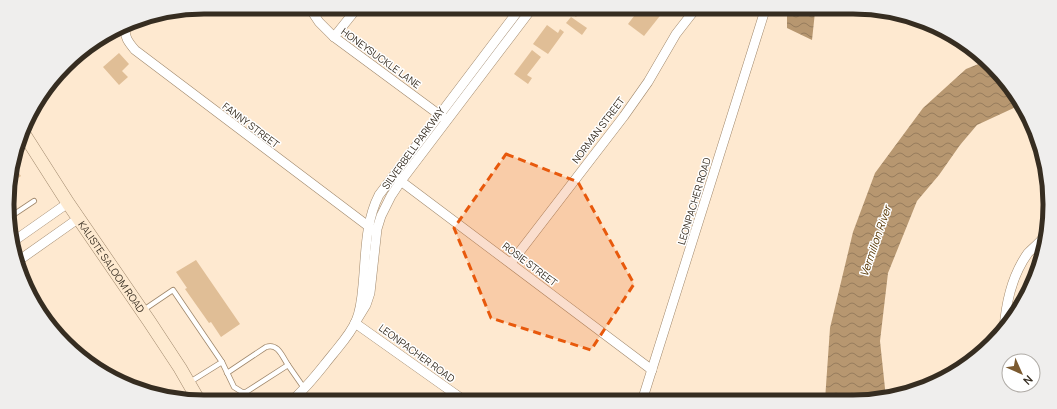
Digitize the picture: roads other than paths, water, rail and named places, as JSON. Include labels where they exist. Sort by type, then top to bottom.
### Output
[{"type":"main road","name":"KALISTE SALOOM ROAD","points":[[26,138],[68,203],[142,311],[196,395]]},
{"type":"street","name":"HONEYSUCKLE LANE","points":[[314,14],[319,22],[334,37],[443,118]]},
{"type":"street","points":[[334,37],[352,14]]},
{"type":"street","name":"SILVERBELL PARKWAY","points":[[373,230],[385,206],[443,118],[516,14]]},
{"type":"street","name":"SILVERBELL PARKWAY","points":[[297,395],[343,341],[358,316],[373,230],[374,205],[393,175],[443,118],[527,14]]},
{"type":"street","name":"NORMAN STREET","points":[[511,263],[624,116],[648,82],[676,34],[692,14]]},
{"type":"street","name":"LEONPACHER ROAD","points":[[644,395],[764,14]]},
{"type":"street","name":"FANNY STREET","points":[[125,32],[127,40],[135,50],[373,230]]},
{"type":"street","name":"ROSIE STREET","points":[[393,175],[652,370]]},
{"type":"street","points":[[17,238],[68,203]]},
{"type":"street","points":[[22,259],[79,218]]},
{"type":"street","points":[[1005,319],[1005,310],[1010,292],[1018,271],[1029,253],[1039,243]]},
{"type":"street","name":"LEONPACHER ROAD","points":[[355,323],[457,395]]},
{"type":"lane","points":[[14,214],[34,201]]},
{"type":"lane","points":[[142,311],[173,290],[222,362],[234,387],[242,392],[246,392],[288,365]]},
{"type":"lane","points":[[227,373],[271,345],[277,348],[304,388]]},
{"type":"lane","points":[[189,383],[222,362]]},
{"type":"water","points":[[787,14],[815,14],[812,40],[787,28]]},
{"type":"water","name":"Vermilion River","points":[[980,63],[996,79],[1016,107],[977,125],[917,201],[888,273],[880,341],[885,392],[865,395],[825,395],[830,328],[853,232],[875,173],[923,108],[966,69]]}]
